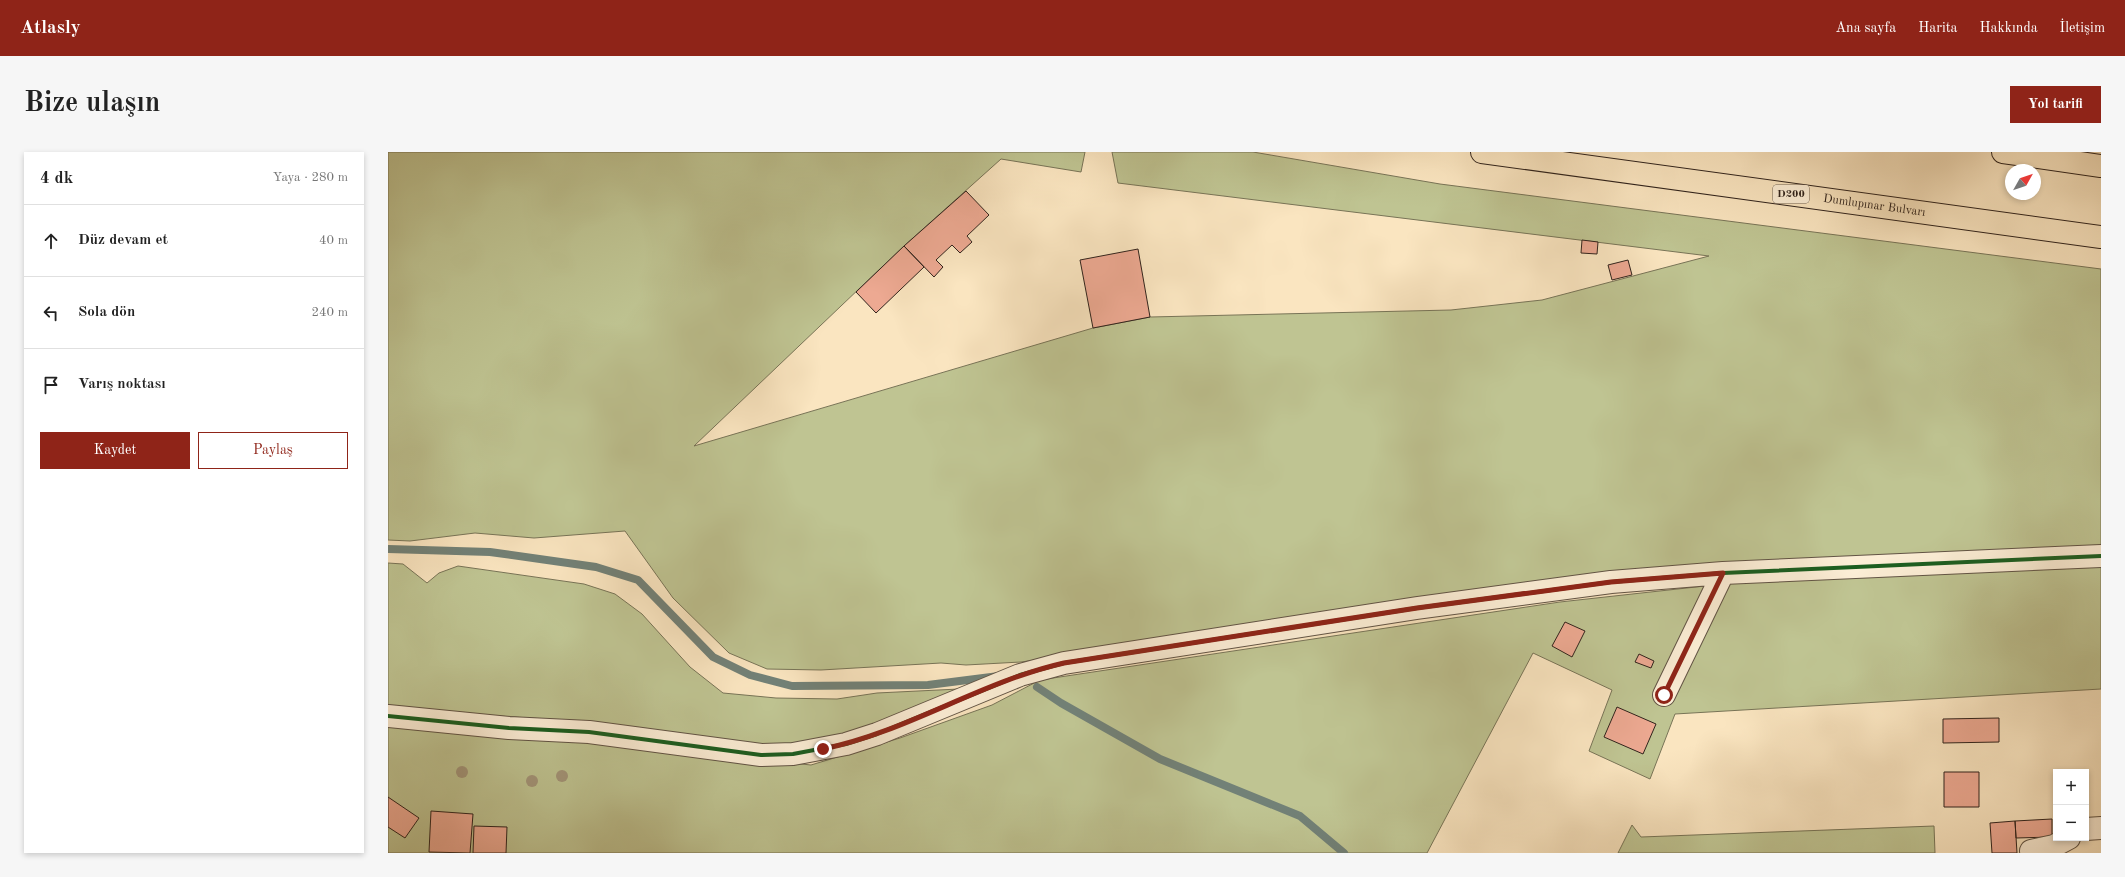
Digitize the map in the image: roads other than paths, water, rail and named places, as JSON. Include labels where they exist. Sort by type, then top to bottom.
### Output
[{"type":"highway","name":"Dumlupınar Bulvarı","points":[[1482,152],[2101,237]]},
{"type":"highway","points":[[2003,152],[2101,166]]},
{"type":"street","points":[[388,716],[509,728],[589,732],[761,755],[793,754],[846,744],[877,734],[1020,675],[1064,663],[1417,608],[1611,582],[1723,573],[2101,556]]},
{"type":"street","points":[[1664,695],[1723,573]]},
{"type":"street","points":[[2089,830],[2101,828]]},
{"type":"street","points":[[2031,851],[2054,846],[2063,841]]},
{"type":"waterway","points":[[388,549],[490,552],[596,567],[638,580],[713,657],[750,675],[792,686],[928,685],[999,676]]},
{"type":"waterway","points":[[1037,687],[1061,703],[1160,759],[1300,816],[1344,853]]}]
